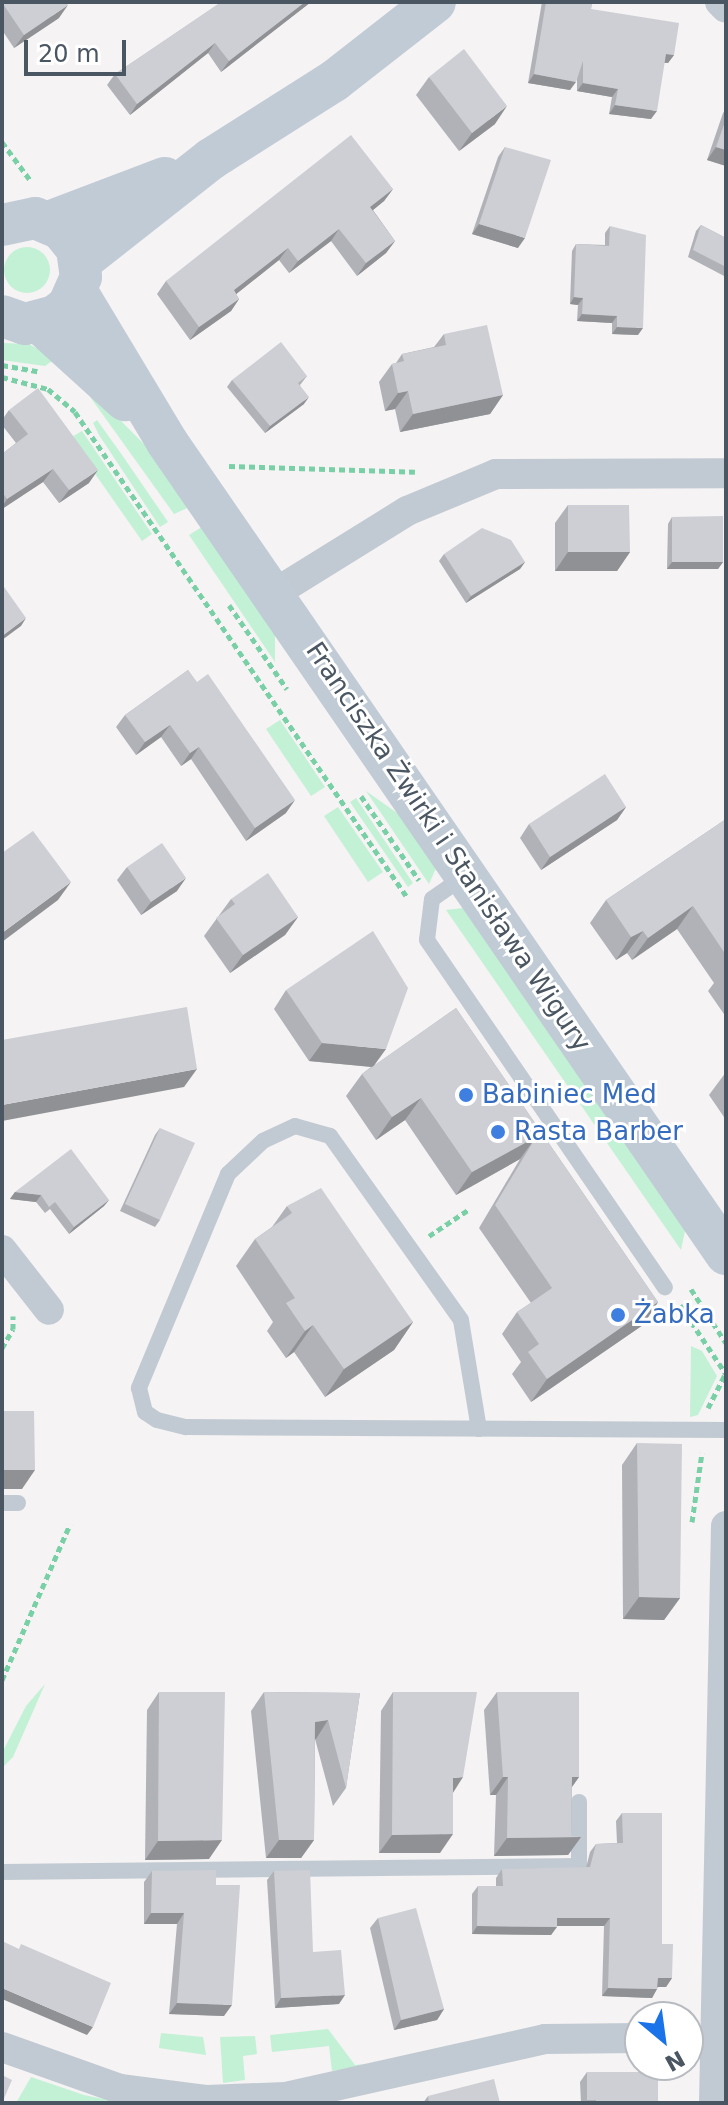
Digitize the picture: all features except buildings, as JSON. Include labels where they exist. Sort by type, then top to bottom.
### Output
[{"type":"street","points":[[14,321],[68,306],[78,277],[211,159],[334,81],[435,2]]},
{"type":"street","points":[[720,2],[726,8]]},
{"type":"street","points":[[19,215],[211,159]]},
{"type":"street","name":"Franciszka Żwirki i Stanisława Wigury","points":[[19,215],[70,238],[78,277],[176,455],[275,593],[466,875],[713,1269]]},
{"type":"street","name":"Franciszka Żwirki i Stanisława Wigury","points":[[14,321],[176,455]]},
{"type":"street","points":[[275,593],[407,511],[496,474],[726,473]]},
{"type":"street","points":[[2,1250],[49,1310]]},
{"type":"street","points":[[704,2001],[726,1526]]},
{"type":"street","points":[[2,2047],[120,2089],[207,2100],[286,2097],[545,2039],[624,2038]]},
{"type":"street","points":[[704,2048],[714,2103]]},
{"type":"lane","points":[[466,875],[432,899],[427,940],[665,1287]]},
{"type":"lane","points":[[479,1429],[461,1320],[330,1136],[295,1126],[263,1141],[228,1174],[203,1225],[139,1388],[145,1412],[186,1427],[479,1429],[726,1430]]},
{"type":"lane","points":[[2,1872],[579,1866],[579,1802]]},
{"type":"path","points":[[2,142],[10,155],[2,160]]},
{"type":"path","points":[[2,365],[41,371]]},
{"type":"path","points":[[2,377],[48,389],[75,412],[417,911],[428,919]]},
{"type":"path","points":[[176,455],[204,457],[227,466],[417,472]]},
{"type":"path","points":[[222,594],[289,692]]},
{"type":"path","points":[[354,786],[432,899]]},
{"type":"path","points":[[410,1249],[468,1210]]},
{"type":"path","points":[[713,1269],[677,1301],[726,1374]]},
{"type":"path","points":[[683,1277],[726,1343]]},
{"type":"path","points":[[2,1348],[13,1329],[12,1307]]},
{"type":"path","points":[[2,1680],[70,1524]]},
{"type":"green space","points":[[27,247],[43,254],[50,270],[43,286],[27,293],[11,286],[4,270],[11,254]]},
{"type":"green space","points":[[2,343],[29,344],[55,359],[45,366],[2,360]]},
{"type":"green space","points":[[73,373],[157,457],[192,506],[174,514]]},
{"type":"green space","points":[[97,420],[168,522],[160,527],[99,435],[93,423]]},
{"type":"green space","points":[[82,431],[152,534],[142,541],[70,438]]},
{"type":"green space","points":[[205,525],[275,630],[275,662],[189,535]]},
{"type":"green space","points":[[280,720],[325,787],[311,796],[266,729]]},
{"type":"green space","points":[[366,791],[400,815],[437,866],[429,884]]},
{"type":"green space","points":[[356,798],[413,883],[408,887],[350,802]]},
{"type":"green space","points":[[338,807],[383,872],[368,882],[324,816]]},
{"type":"green space","points":[[463,908],[685,1231],[681,1250],[446,910]]},
{"type":"green space","points":[[691,1346],[702,1351],[717,1376],[698,1415],[690,1417]]},
{"type":"green space","points":[[45,1684],[13,1757],[2,1768],[2,1753],[26,1706]]},
{"type":"green space","points":[[328,2029],[355,2065],[380,2063],[332,2071],[329,2046],[272,2052],[270,2035]]},
{"type":"green space","points":[[161,2033],[203,2037],[206,2055],[159,2048]]},
{"type":"green space","points":[[255,2036],[257,2054],[243,2056],[245,2080],[223,2083],[220,2037]]},
{"type":"green space","points":[[31,2077],[84,2095],[123,2103],[16,2103]]},
{"type":"place","name":"Babiniec Med","points":[[466,1095]]},
{"type":"place","name":"Rasta Barber","points":[[498,1132]]},
{"type":"place","name":"Żabka","points":[[618,1315]]}]
